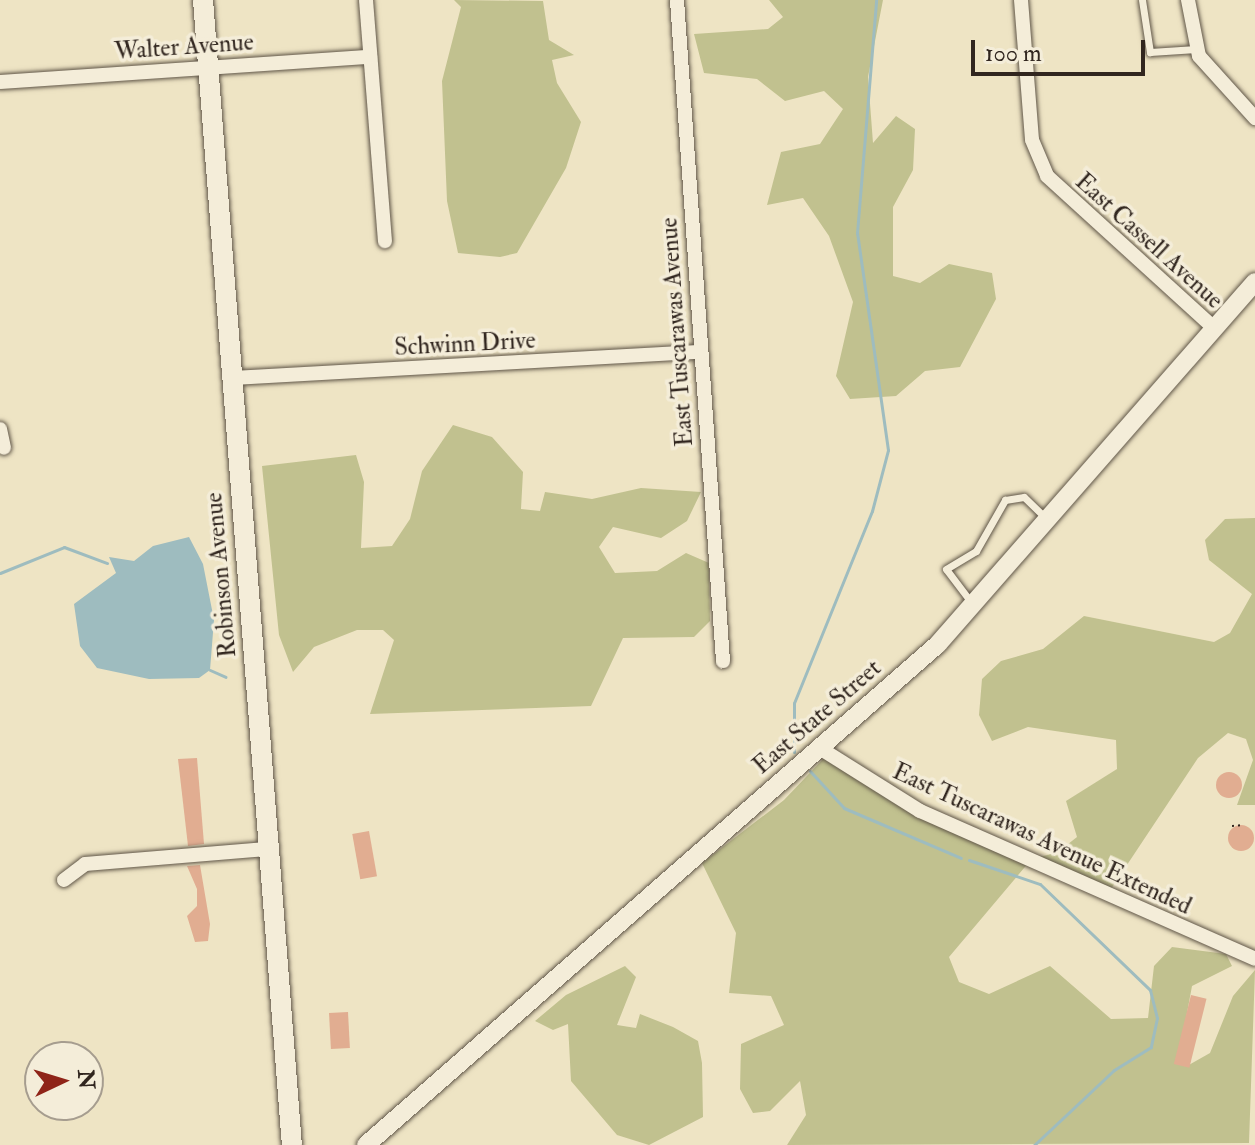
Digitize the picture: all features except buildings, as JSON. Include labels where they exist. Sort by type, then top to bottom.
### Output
[{"type":"main road","name":"Robinson Avenue","points":[[203,0],[292,1145]]},
{"type":"street","points":[[366,0],[385,241]]},
{"type":"street","name":"East Tuscarawas Avenue","points":[[677,0],[723,661]]},
{"type":"street","name":"East Cassell Avenue","points":[[1021,0],[1032,140],[1047,176],[1215,329]]},
{"type":"street","points":[[1188,0],[1196,49],[1209,74],[1255,118]]},
{"type":"street","name":"Walter Avenue","points":[[0,82],[370,57]]},
{"type":"street","name":"East State Street","points":[[366,1145],[938,644],[1255,282]]},
{"type":"street","name":"Schwinn Drive","points":[[231,378],[700,352]]},
{"type":"street","points":[[0,429],[4,448]]},
{"type":"street","name":"East Tuscarawas Avenue Extended","points":[[818,747],[920,811],[1255,959]]},
{"type":"street","points":[[64,880],[85,864],[269,849]]},
{"type":"lane","points":[[1142,0],[1150,52],[1196,49]]},
{"type":"lane","points":[[972,603],[946,569],[976,551],[1005,500],[1024,497],[1047,518]]},
{"type":"path","points":[[1232,826],[1244,825]]},
{"type":"green space","points":[[454,0],[543,1],[549,40],[574,55],[552,60],[557,83],[581,122],[566,168],[517,253],[500,257],[458,253],[447,201],[442,81],[461,7]]},
{"type":"green space","points":[[769,0],[883,0],[868,77],[873,143],[896,116],[915,129],[913,170],[893,207],[893,276],[920,283],[949,264],[992,273],[996,299],[960,367],[925,371],[896,396],[850,399],[836,376],[853,302],[829,236],[803,198],[767,205],[781,152],[820,144],[843,109],[824,91],[785,101],[757,79],[704,73],[694,34],[768,29],[783,17]]},
{"type":"green space","points":[[453,425],[492,437],[523,472],[521,509],[540,511],[545,492],[592,499],[641,488],[701,492],[687,521],[661,538],[613,527],[599,547],[615,573],[657,571],[686,553],[709,563],[710,621],[694,637],[623,638],[591,706],[370,714],[394,640],[383,630],[357,630],[314,647],[293,672],[279,635],[262,466],[356,455],[364,482],[361,548],[392,546],[410,519],[422,471]]},
{"type":"green space","points":[[1255,518],[1255,805],[1237,805],[1253,760],[1246,739],[1228,733],[1198,758],[1107,895],[1030,861],[949,957],[959,982],[989,994],[1050,966],[1111,1019],[1148,1018],[1154,966],[1172,947],[1226,954],[1232,966],[1192,986],[1180,1051],[1187,1066],[1210,1053],[1233,996],[1255,970],[1249,1143],[787,1145],[806,1115],[800,1081],[770,1111],[753,1113],[740,1089],[741,1044],[784,1025],[771,996],[729,993],[736,933],[702,863],[784,800],[826,756],[1029,860],[1058,852],[1077,837],[1066,801],[1117,769],[1116,740],[1028,727],[992,741],[979,715],[982,679],[1001,661],[1043,649],[1084,616],[1214,642],[1230,633],[1252,594],[1209,560],[1205,540],[1225,519]]},
{"type":"green space","points":[[625,966],[636,977],[617,1025],[636,1028],[640,1014],[673,1027],[698,1041],[702,1063],[703,1117],[649,1145],[617,1135],[571,1081],[568,1024],[553,1030],[535,1021],[566,995]]},
{"type":"water","points":[[189,537],[203,564],[214,620],[210,670],[199,678],[149,679],[97,668],[80,646],[74,604],[116,573],[109,557],[134,561],[153,546]]},
{"type":"waterway","points":[[794,752],[794,703],[872,511],[888,450],[857,233],[876,0]]},
{"type":"waterway","points":[[0,573],[64,547],[107,563]]},
{"type":"waterway","points":[[210,670],[226,677]]},
{"type":"waterway","points":[[810,771],[844,808],[961,858]]},
{"type":"waterway","points":[[969,860],[1040,884],[1150,990],[1157,1018],[1151,1047],[1114,1070],[1034,1145]]}]
